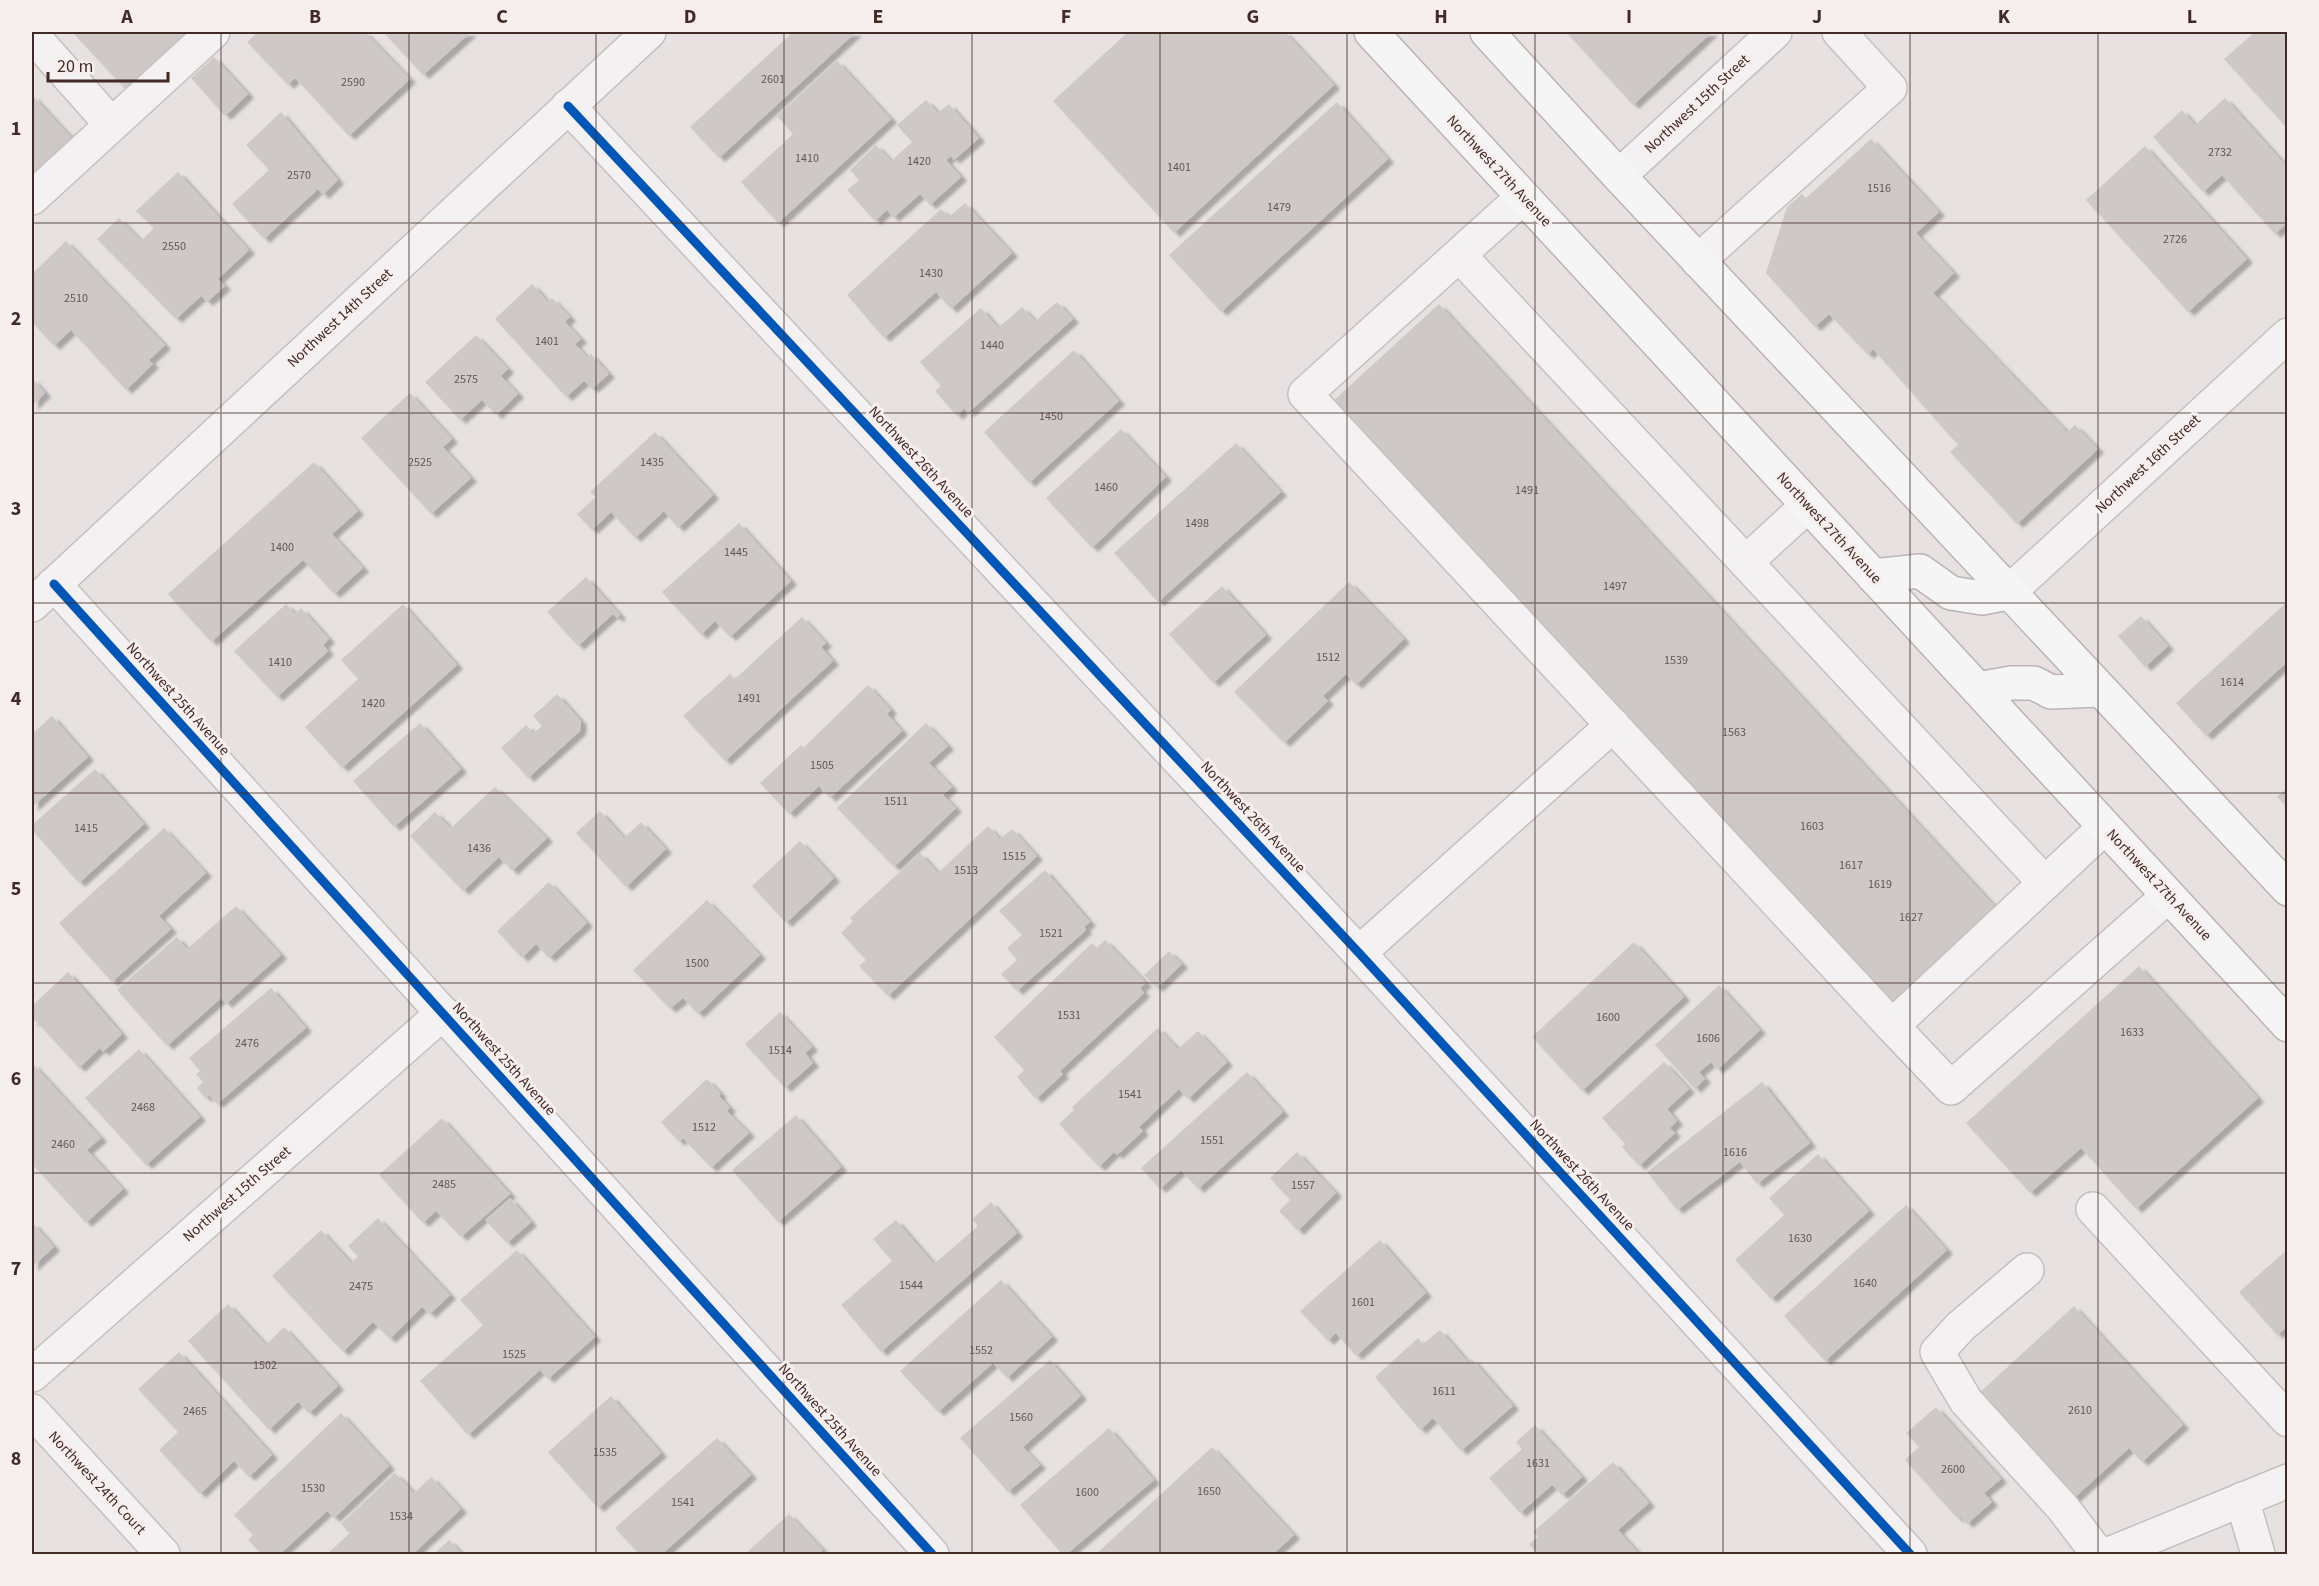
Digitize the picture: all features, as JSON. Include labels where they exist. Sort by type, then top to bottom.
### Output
[{"type":"highway","name":"Northwest 27th Avenue","points":[[1371,32],[2168,896],[2282,1012]]},
{"type":"highway","points":[[1487,32],[1698,261],[2288,890]]},
{"type":"highway","points":[[1873,576],[1920,571],[1951,592],[1982,598],[2008,592]]},
{"type":"highway","points":[[1978,689],[2011,683],[2034,683],[2051,692],[2099,690]]},
{"type":"street","points":[[32,198],[213,32]]},
{"type":"street","name":"Northwest 14th Street","points":[[43,595],[649,32]]},
{"type":"street","name":"Northwest 15th Street","points":[[1619,176],[1775,32]]},
{"type":"street","points":[[1698,261],[1890,88],[1839,32]]},
{"type":"street","points":[[32,35],[111,124]]},
{"type":"street","name":"Northwest 26th Avenue","points":[[568,106],[1359,954],[1910,1554]]},
{"type":"street","points":[[1523,197],[1305,394],[1951,1088],[2168,896]]},
{"type":"street","points":[[1460,256],[2045,883]]},
{"type":"street","name":"Northwest 16th Street","points":[[2008,592],[2288,335]]},
{"type":"street","points":[[1746,562],[1808,506]]},
{"type":"street","name":"Northwest 25th Avenue","points":[[43,595],[443,1013],[932,1554]]},
{"type":"street","points":[[1359,954],[1613,725]]},
{"type":"street","points":[[1892,1026],[2105,827]]},
{"type":"street","name":"Northwest 15th Street","points":[[32,1375],[443,1013]]},
{"type":"street","points":[[2093,1209],[2288,1420]]},
{"type":"street","points":[[2027,1270],[1961,1326],[1936,1352],[1966,1401],[2063,1508],[2098,1554]]},
{"type":"street","name":"Northwest 24th Court","points":[[32,1411],[163,1554]]},
{"type":"street","points":[[2109,1554],[2288,1481]]},
{"type":"street","points":[[2242,1499],[2258,1554]]},
{"type":"building","points":[[72,32],[198,32],[130,94]]},
{"type":"building","points":[[258,32],[365,32],[410,79],[349,136],[295,78],[288,85],[247,42]]},
{"type":"building","points":[[383,32],[471,32],[423,75]]},
{"type":"building","points":[[793,32],[856,32],[719,158],[690,127]]},
{"type":"building","points":[[1128,32],[1285,32],[1334,85],[1174,233],[1053,101]]},
{"type":"building","points":[[1566,32],[1712,32],[1633,105]]},
{"type":"building","points":[[2255,32],[2288,32],[2288,129],[2224,59]]},
{"type":"building","points":[[214,57],[248,94],[225,116],[191,78]]},
{"type":"building","points":[[837,61],[891,119],[778,223],[741,182],[793,134],[777,116]]},
{"type":"building","points":[[32,95],[77,144],[32,185]]},
{"type":"building","points":[[2225,98],[2288,168],[2288,222],[2275,234],[2222,175],[2203,192],[2153,137],[2182,110],[2195,125]]},
{"type":"building","points":[[926,100],[938,113],[949,104],[979,138],[954,160],[951,156],[946,160],[961,177],[930,205],[920,194],[893,218],[887,210],[875,221],[847,190],[859,180],[850,170],[876,145],[891,161],[912,142],[897,125]]},
{"type":"building","points":[[1337,102],[1388,159],[1221,312],[1169,255]]},
{"type":"building","points":[[281,112],[338,180],[323,195],[318,189],[264,239],[232,204],[269,170],[246,145]]},
{"type":"building","points":[[1871,139],[1939,212],[1916,233],[1954,273],[1933,293],[2067,432],[2075,425],[2098,449],[2017,524],[1950,452],[1958,445],[1873,349],[1868,355],[1829,314],[1815,327],[1766,273],[1787,207],[1802,194],[1806,198]]},
{"type":"building","points":[[2145,146],[2247,259],[2188,312],[2086,200]]},
{"type":"building","points":[[178,172],[249,250],[218,279],[225,286],[207,302],[201,296],[176,319],[97,239],[119,218],[141,241],[154,228],[136,211]]},
{"type":"building","points":[[965,203],[1012,253],[951,309],[936,292],[884,338],[847,295],[941,209],[949,217]]},
{"type":"building","points":[[66,241],[165,345],[149,360],[153,364],[126,390],[71,330],[54,346],[32,322],[32,274]]},
{"type":"building","points":[[532,284],[548,302],[552,298],[570,317],[565,322],[581,339],[575,344],[587,357],[591,354],[609,374],[592,389],[584,381],[566,397],[495,319]]},
{"type":"building","points":[[1057,302],[1073,319],[968,413],[964,408],[957,416],[935,391],[941,386],[920,362],[981,308],[998,328],[1022,307],[1035,321]]},
{"type":"building","points":[[1439,304],[1997,909],[1890,1009],[1331,403]]},
{"type":"building","points":[[476,335],[508,369],[501,376],[518,394],[496,415],[482,400],[460,420],[425,382]]},
{"type":"building","points":[[1074,350],[1119,401],[1029,483],[984,432]]},
{"type":"building","points":[[32,378],[45,393],[32,406]]},
{"type":"building","points":[[410,393],[452,439],[443,447],[471,478],[431,514],[361,438]]},
{"type":"building","points":[[1121,429],[1166,477],[1092,548],[1046,498]]},
{"type":"building","points":[[655,432],[713,495],[678,528],[664,511],[635,538],[611,512],[592,530],[577,514],[596,497],[590,492]]},
{"type":"building","points":[[1236,443],[1281,492],[1158,602],[1114,553]]},
{"type":"building","points":[[314,462],[358,511],[332,534],[363,568],[334,594],[303,560],[211,642],[168,594]]},
{"type":"building","points":[[739,523],[791,581],[730,637],[715,621],[701,635],[662,592]]},
{"type":"building","points":[[586,577],[620,615],[617,618],[613,614],[578,646],[547,612]]},
{"type":"building","points":[[1349,582],[1404,639],[1356,685],[1346,674],[1323,696],[1328,701],[1284,743],[1234,692]]},
{"type":"building","points":[[1222,586],[1266,635],[1213,683],[1169,634]]},
{"type":"building","points":[[2288,601],[2288,661],[2206,736],[2176,703]]},
{"type":"building","points":[[286,604],[295,614],[301,608],[329,639],[323,645],[328,651],[277,697],[234,651]]},
{"type":"building","points":[[403,604],[457,665],[342,768],[305,727],[358,679],[341,660]]},
{"type":"building","points":[[2141,616],[2168,646],[2145,667],[2118,636]]},
{"type":"building","points":[[802,617],[826,643],[821,647],[833,661],[725,761],[683,716],[730,674],[735,679]]},
{"type":"building","points":[[868,685],[891,710],[887,714],[902,731],[830,798],[819,786],[789,814],[760,783],[801,745],[803,748]]},
{"type":"building","points":[[557,694],[581,721],[580,731],[528,778],[501,748],[526,725],[533,733],[542,726],[533,716]]},
{"type":"building","points":[[52,716],[88,757],[32,807],[32,734]]},
{"type":"building","points":[[420,723],[461,769],[394,827],[353,781]]},
{"type":"building","points":[[926,723],[948,746],[929,763],[952,787],[943,795],[956,808],[894,867],[837,808]]},
{"type":"building","points":[[95,769],[144,824],[79,883],[32,830],[32,825]]},
{"type":"building","points":[[495,787],[547,838],[512,871],[499,857],[463,891],[410,836],[435,812],[451,828]]},
{"type":"building","points":[[2288,787],[2288,808],[2277,797]]},
{"type":"building","points":[[600,811],[624,838],[641,822],[666,849],[626,887],[576,833]]},
{"type":"building","points":[[988,826],[1000,839],[1012,829],[1037,856],[888,996],[859,966],[866,960],[841,933],[853,921],[850,918],[920,853],[938,873]]},
{"type":"building","points":[[164,828],[206,873],[159,916],[171,929],[112,982],[59,923]]},
{"type":"building","points":[[800,841],[834,878],[786,923],[752,886]]},
{"type":"building","points":[[1045,870],[1090,922],[1084,927],[1086,930],[1017,991],[1001,974],[1017,960],[1007,948],[1022,935],[999,911]]},
{"type":"building","points":[[549,882],[587,923],[549,958],[536,944],[522,958],[497,931]]},
{"type":"building","points":[[707,900],[760,955],[698,1014],[683,998],[670,1009],[633,970]]},
{"type":"building","points":[[236,906],[281,955],[226,1004],[221,998],[167,1046],[117,990],[177,937],[187,949]]},
{"type":"building","points":[[1105,940],[1146,983],[1140,988],[1144,993],[1060,1071],[1063,1074],[1036,1099],[1017,1077],[1024,1070],[994,1037],[1092,943],[1097,948]]},
{"type":"building","points":[[1634,942],[1684,997],[1582,1091],[1532,1037]]},
{"type":"building","points":[[1169,951],[1182,964],[1157,988],[1144,975]]},
{"type":"building","points":[[2139,966],[2258,1098],[2136,1209],[2081,1148],[2030,1193],[1966,1123]]},
{"type":"building","points":[[68,972],[122,1034],[103,1052],[100,1048],[79,1068],[35,1020],[32,1023],[32,1006]]},
{"type":"building","points":[[1719,985],[1760,1030],[1717,1070],[1711,1062],[1699,1072],[1705,1079],[1695,1089],[1655,1045]]},
{"type":"building","points":[[271,988],[306,1028],[217,1104],[209,1095],[205,1098],[197,1088],[203,1082],[196,1074],[200,1071],[189,1058]]},
{"type":"building","points":[[780,1012],[812,1047],[805,1053],[813,1063],[785,1088],[745,1044]]},
{"type":"building","points":[[1158,1028],[1178,1049],[1198,1031],[1227,1062],[1188,1099],[1179,1089],[1139,1127],[1143,1131],[1117,1155],[1114,1152],[1099,1167],[1059,1124],[1074,1110],[1072,1107]]},
{"type":"building","points":[[139,1049],[200,1117],[146,1165],[85,1098]]},
{"type":"building","points":[[1664,1062],[1689,1089],[1667,1109],[1677,1121],[1670,1128],[1675,1133],[1639,1166],[1622,1147],[1625,1144],[1602,1118]]},
{"type":"building","points":[[32,1063],[101,1138],[87,1150],[123,1189],[86,1223],[32,1164]]},
{"type":"building","points":[[1247,1072],[1283,1112],[1198,1189],[1181,1170],[1160,1189],[1141,1168]]},
{"type":"building","points":[[707,1079],[730,1108],[727,1111],[749,1133],[711,1168],[683,1138],[679,1142],[661,1122]]},
{"type":"building","points":[[1762,1082],[1810,1143],[1757,1184],[1740,1162],[1677,1210],[1647,1172]]},
{"type":"building","points":[[796,1115],[841,1167],[778,1222],[732,1170]]},
{"type":"building","points":[[442,1118],[510,1194],[461,1237],[436,1211],[423,1223],[379,1175]]},
{"type":"building","points":[[1297,1152],[1336,1193],[1298,1231],[1279,1211],[1290,1200],[1270,1178]]},
{"type":"building","points":[[1818,1154],[1869,1211],[1771,1299],[1735,1260],[1784,1215],[1769,1198]]},
{"type":"building","points":[[510,1198],[531,1222],[507,1243],[485,1220]]},
{"type":"building","points":[[991,1202],[1017,1233],[881,1352],[841,1305],[892,1261],[873,1239],[896,1220],[934,1264],[978,1226],[972,1219]]},
{"type":"building","points":[[1906,1205],[1947,1250],[1825,1361],[1784,1316]]},
{"type":"building","points":[[378,1218],[450,1295],[430,1314],[422,1307],[390,1339],[373,1322],[343,1352],[272,1276],[321,1230],[351,1263],[358,1256],[348,1246]]},
{"type":"building","points":[[32,1222],[54,1247],[32,1267]]},
{"type":"building","points":[[1380,1240],[1426,1293],[1356,1356],[1336,1333],[1328,1341],[1300,1311]]},
{"type":"building","points":[[2288,1249],[2288,1326],[2277,1335],[2239,1292]]},
{"type":"building","points":[[517,1250],[595,1337],[548,1379],[540,1370],[468,1435],[420,1381],[483,1325],[460,1300]]},
{"type":"building","points":[[1001,1280],[1052,1337],[1007,1378],[993,1363],[938,1412],[900,1371]]},
{"type":"building","points":[[228,1304],[266,1345],[284,1327],[338,1386],[309,1413],[298,1402],[269,1430],[188,1341]]},
{"type":"building","points":[[2074,1306],[2183,1425],[2142,1462],[2129,1448],[2073,1499],[1977,1395]]},
{"type":"building","points":[[1440,1330],[1468,1362],[1472,1359],[1513,1406],[1461,1451],[1433,1418],[1420,1430],[1375,1377],[1418,1338],[1423,1344]]},
{"type":"building","points":[[179,1352],[272,1455],[249,1477],[234,1461],[200,1494],[159,1450],[178,1432],[138,1389]]},
{"type":"building","points":[[1050,1360],[1081,1396],[1023,1447],[1040,1465],[1008,1492],[960,1438]]},
{"type":"building","points":[[611,1396],[661,1453],[598,1508],[548,1452]]},
{"type":"building","points":[[1936,1407],[2001,1479],[1984,1493],[1992,1502],[1967,1524],[1960,1516],[1957,1518],[1905,1460],[1919,1447],[1906,1433]]},
{"type":"building","points":[[341,1413],[389,1466],[334,1518],[327,1511],[280,1554],[261,1554],[248,1540],[253,1535],[234,1515]]},
{"type":"building","points":[[1535,1425],[1582,1477],[1562,1495],[1552,1485],[1520,1513],[1489,1478],[1522,1449],[1516,1442]]},
{"type":"building","points":[[1109,1428],[1154,1480],[1067,1554],[1062,1554],[1020,1505]]},
{"type":"building","points":[[717,1438],[751,1475],[662,1554],[639,1554],[615,1528]]},
{"type":"building","points":[[1212,1447],[1294,1535],[1273,1554],[1096,1554]]},
{"type":"building","points":[[1613,1462],[1649,1503],[1618,1530],[1639,1554],[1538,1554],[1529,1544],[1538,1537],[1533,1532]]},
{"type":"building","points":[[395,1473],[414,1493],[431,1477],[461,1509],[413,1554],[327,1554],[350,1533],[341,1524]]},
{"type":"building","points":[[789,1514],[823,1550],[818,1554],[745,1554]]},
{"type":"building","points":[[449,1540],[462,1554],[434,1554]]},
{"type":"cycle path","points":[[568,106],[1359,953],[1910,1554]]},
{"type":"cycle path","points":[[54,584],[932,1554]]}]
